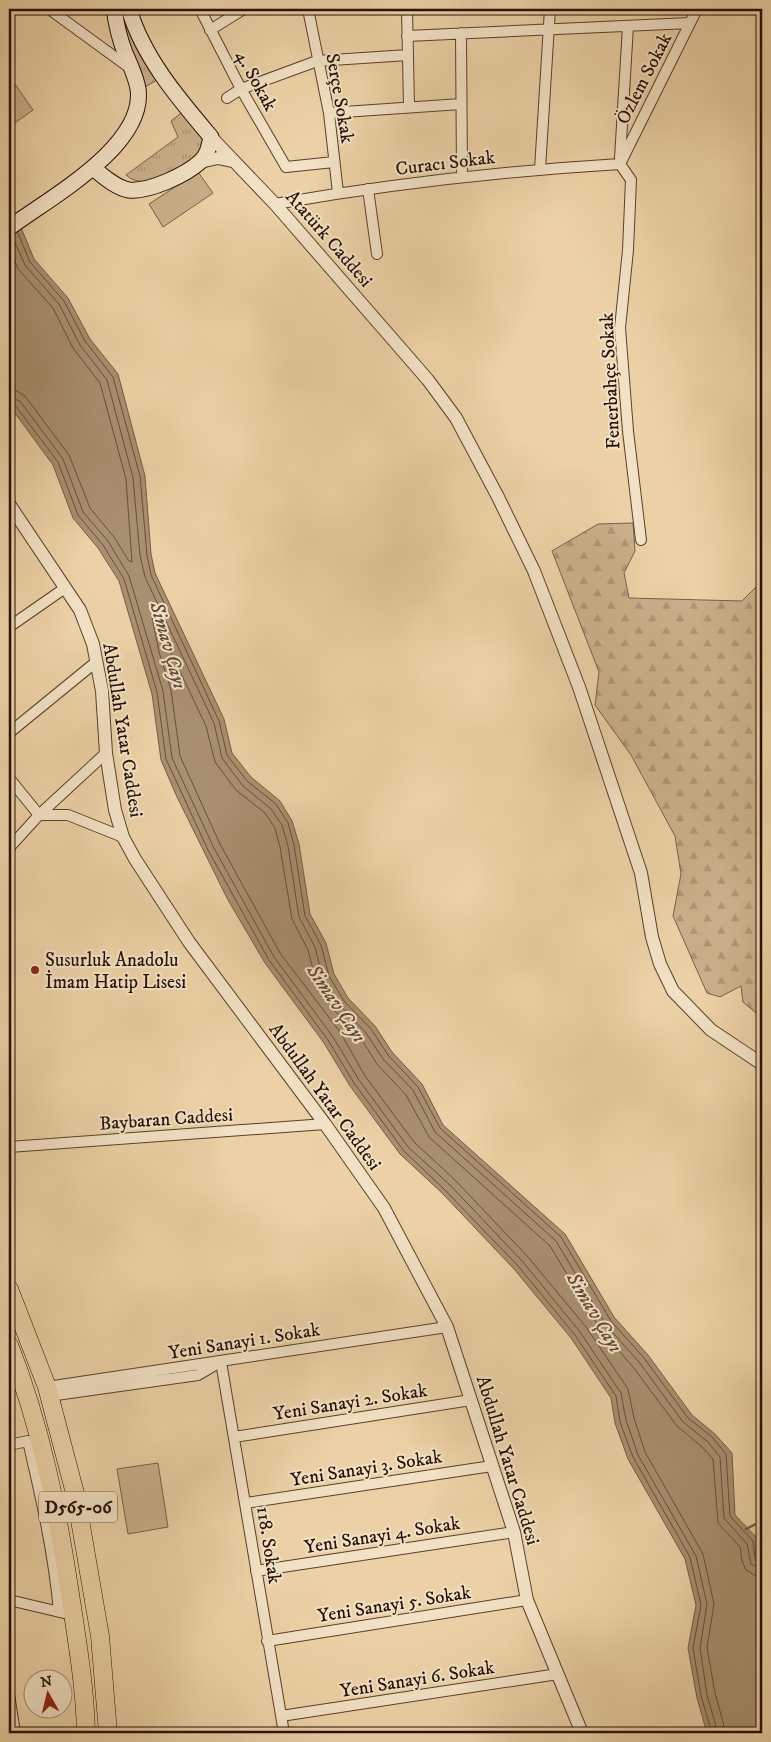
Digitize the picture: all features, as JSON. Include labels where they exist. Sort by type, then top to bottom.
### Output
[{"type":"highway","name":"D565-06","points":[[9,1289],[48,1391],[76,1497],[100,1636],[108,1733]]},
{"type":"highway","name":"D565-06","points":[[9,1345],[27,1391],[56,1504],[66,1613],[80,1664],[86,1733]]},
{"type":"highway","points":[[80,1664],[89,1692],[92,1733]]},
{"type":"main road","name":"Atatürk Caddesi","points":[[129,9],[134,28],[156,67],[203,119],[210,137]]},
{"type":"main road","points":[[9,228],[93,168],[115,148],[133,124],[139,104],[138,88],[111,12]]},
{"type":"main road","points":[[93,168],[114,184],[127,190],[143,190],[164,184],[200,162],[209,149],[210,137]]},
{"type":"street","points":[[49,9],[131,68]]},
{"type":"street","name":"4. Sokak","points":[[200,9],[241,89],[286,167],[334,162]]},
{"type":"street","points":[[210,30],[244,9]]},
{"type":"street","name":"Serçe Sokak","points":[[308,9],[329,113],[338,193]]},
{"type":"street","points":[[406,9],[409,106]]},
{"type":"street","points":[[540,169],[550,9]]},
{"type":"street","name":"Özlem Sokak","points":[[620,164],[697,9]]},
{"type":"street","points":[[407,36],[690,23]]},
{"type":"street","points":[[620,164],[628,26]]},
{"type":"street","points":[[461,34],[462,177]]},
{"type":"street","points":[[227,98],[241,89],[317,61],[408,55]]},
{"type":"street","points":[[329,113],[409,106],[461,104]]},
{"type":"street","name":"Atatürk Caddesi","points":[[210,137],[275,204],[428,380],[456,418],[498,497],[534,571],[585,704],[641,873],[652,937],[660,964],[673,991],[711,1030],[762,1064]]},
{"type":"street","points":[[200,162],[218,158],[232,161]]},
{"type":"street","name":"Curacı Sokak","points":[[275,204],[338,193],[462,177],[540,169],[620,164]]},
{"type":"street","name":"Fenerbahçe Sokak","points":[[620,164],[631,180],[628,250],[620,328],[628,431],[641,540]]},
{"type":"street","points":[[368,189],[377,254]]},
{"type":"street","name":"Abdullah Yatar Caddesi","points":[[9,504],[80,610],[93,644],[102,691],[106,753],[115,810],[123,837],[134,860],[189,942],[325,1124],[384,1208],[447,1327],[514,1532],[527,1600],[582,1733]]},
{"type":"street","points":[[9,627],[65,588]]},
{"type":"street","points":[[9,733],[96,662]]},
{"type":"street","points":[[9,848],[40,815],[106,753]]},
{"type":"street","points":[[9,778],[40,815]]},
{"type":"street","points":[[40,815],[68,815],[123,837]]},
{"type":"street","name":"Baybaran Caddesi","points":[[9,1147],[325,1124]]},
{"type":"street","name":"Yeni Sanayi 1. Sokak","points":[[220,1362],[447,1327]]},
{"type":"street","points":[[48,1391],[198,1375],[220,1362]]},
{"type":"street","name":"118. Sokak","points":[[220,1362],[246,1503],[267,1641],[284,1733]]},
{"type":"street","name":"Yeni Sanayi 2. Sokak","points":[[234,1437],[471,1400]]},
{"type":"street","points":[[9,1446],[28,1441],[57,1585],[66,1613]]},
{"type":"street","name":"Yeni Sanayi 3. Sokak","points":[[246,1503],[492,1466]]},
{"type":"street","name":"Yeni Sanayi 4. Sokak","points":[[256,1571],[514,1532]]},
{"type":"street","points":[[9,1600],[66,1613]]},
{"type":"street","name":"Yeni Sanayi 5. Sokak","points":[[267,1641],[527,1600]]},
{"type":"street","name":"Yeni Sanayi 6. Sokak","points":[[281,1716],[558,1674]]},
{"type":"street","points":[[9,1694],[14,1733]]},
{"type":"green space","points":[[117,9],[123,9],[157,80],[145,87]]},
{"type":"green space","points":[[15,84],[33,110],[12,125],[9,121],[9,88]]},
{"type":"green space","points":[[184,111],[205,137],[201,155],[154,180],[134,180],[126,175],[178,137],[171,121]]},
{"type":"green space","points":[[198,172],[213,193],[163,227],[149,204]]},
{"type":"green space","points":[[633,523],[635,551],[624,573],[629,598],[742,601],[762,581],[762,1018],[743,1002],[741,986],[720,997],[707,993],[673,916],[681,874],[675,836],[631,755],[595,705],[599,672],[552,551],[598,524]]},
{"type":"green space","points":[[158,1463],[168,1527],[128,1534],[117,1469]]},
{"type":"water","name":"Simav Çayı","points":[[9,203],[13,208],[34,259],[68,298],[90,339],[118,374],[145,476],[151,554],[155,573],[224,719],[232,753],[251,777],[280,801],[292,821],[299,844],[310,914],[326,943],[334,974],[348,998],[375,1026],[392,1052],[422,1084],[443,1125],[565,1234],[614,1317],[648,1355],[692,1415],[715,1434],[732,1453],[735,1515],[758,1539],[762,1566],[762,1733],[707,1733],[697,1698],[688,1648],[696,1605],[685,1559],[628,1459],[615,1423],[611,1398],[571,1338],[514,1269],[442,1193],[400,1154],[350,1086],[324,1043],[265,963],[228,900],[177,797],[161,760],[152,694],[119,581],[98,548],[73,518],[53,465],[9,405]]},
{"type":"waterway","points":[[746,1529],[762,1521]]},
{"type":"place","name":"Susurluk Anadolu İmam Hatip Lisesi","points":[[35,970]]}]
